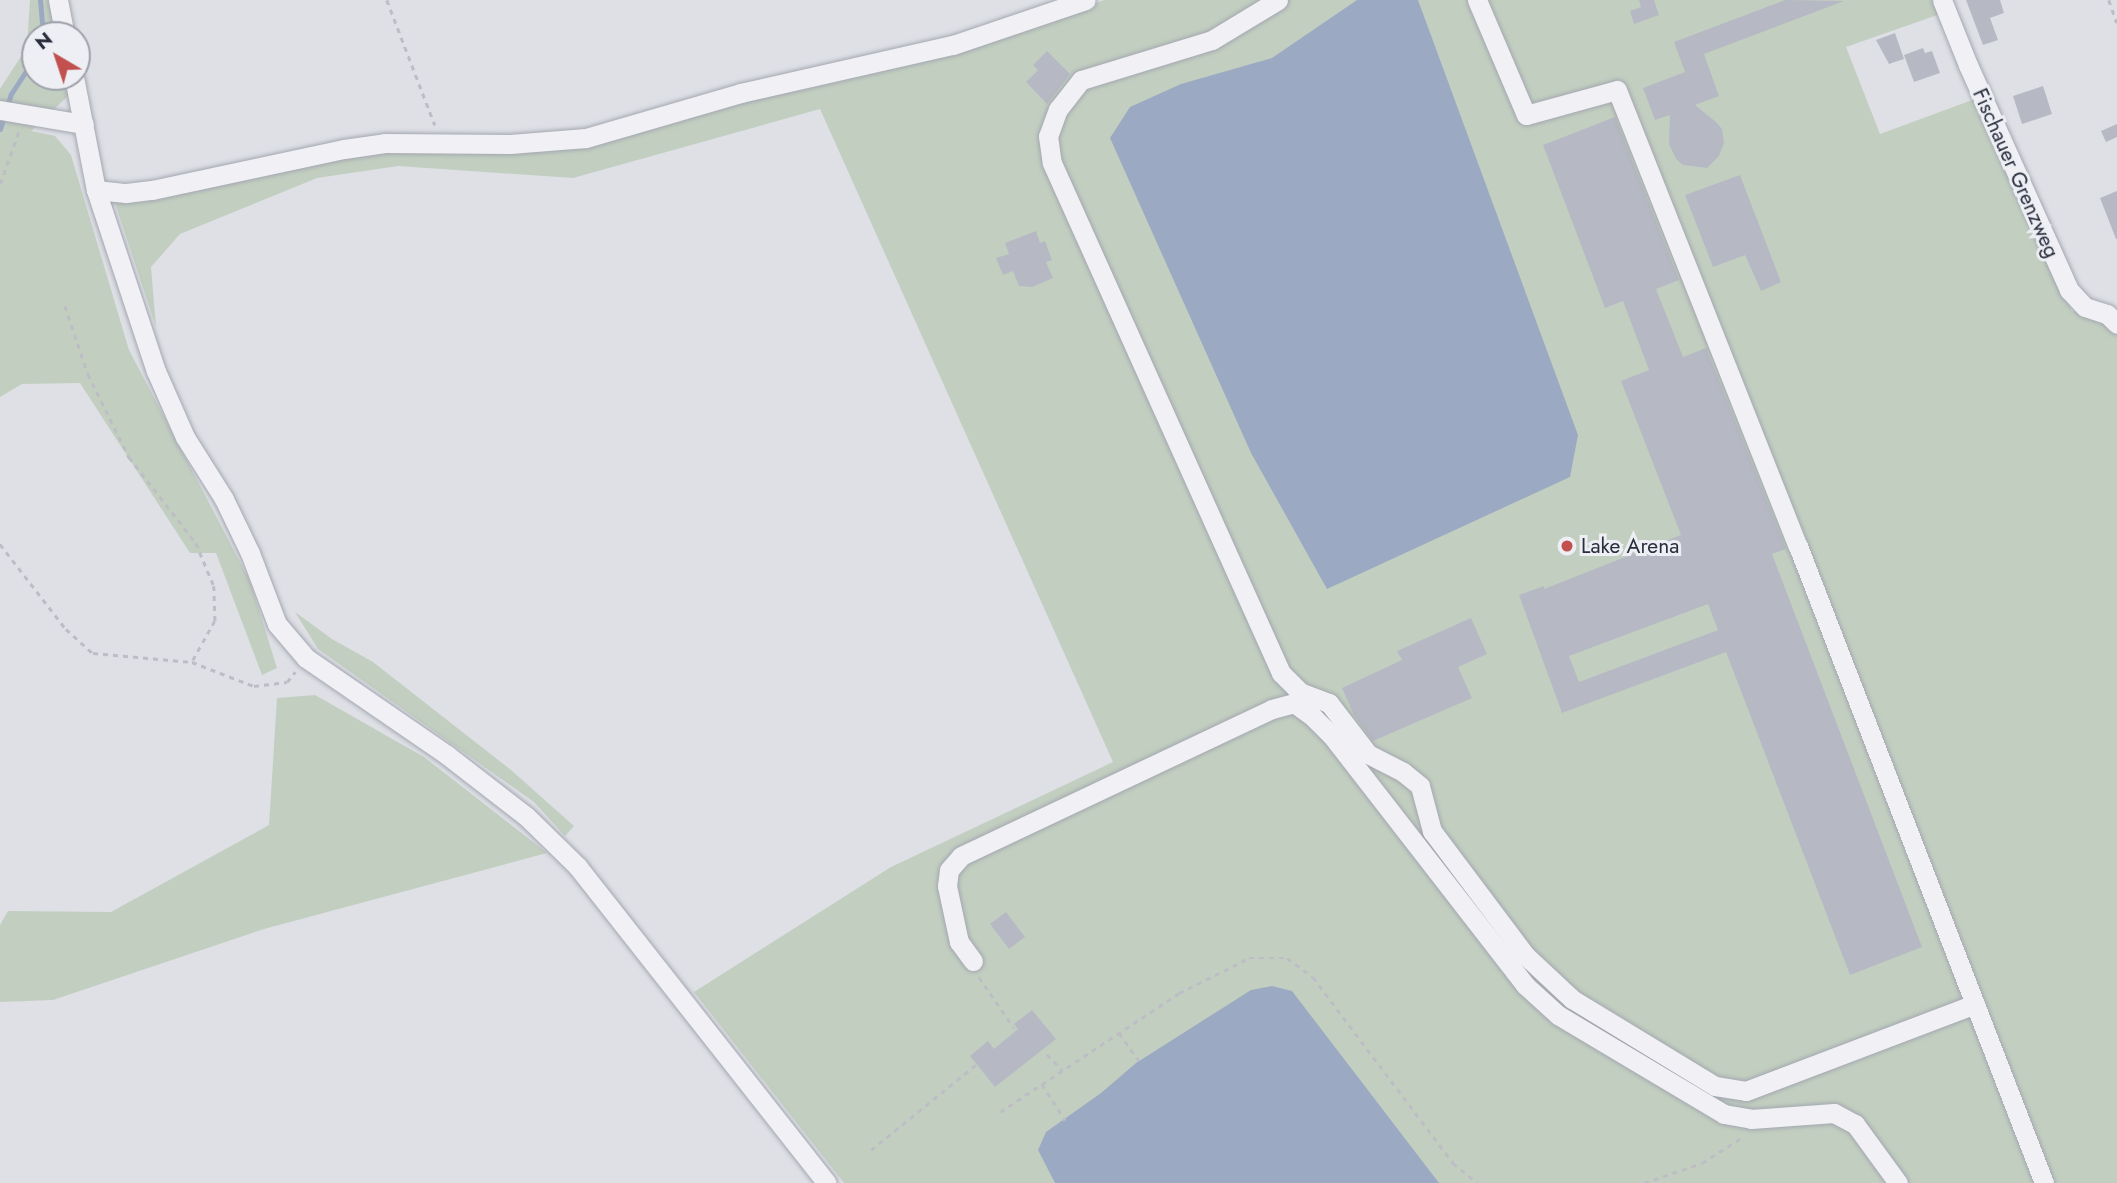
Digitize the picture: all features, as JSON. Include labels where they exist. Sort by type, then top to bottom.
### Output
[{"type":"street","points":[[58,0],[62,21]]},
{"type":"street","points":[[96,190],[126,193],[152,190],[344,149],[442,141],[510,144],[586,138],[741,93],[953,45],[1086,0]]},
{"type":"street","points":[[1278,0],[1212,40],[1081,80],[1058,109],[1048,136],[1052,163],[1281,673],[1300,692],[1329,703],[1368,754],[1403,772],[1420,786],[1432,831],[1535,965],[1572,999],[1715,1086],[1746,1091],[1975,1004]]},
{"type":"street","points":[[1477,0],[1526,115],[1617,90],[1793,534],[2044,1183]]},
{"type":"street","name":"Fischauer Grenzweg","points":[[1942,0],[1968,65],[2069,290],[2085,307],[2107,314],[2117,324]]},
{"type":"street","points":[[77,91],[96,190],[156,371],[185,437],[224,499],[250,553],[277,624],[306,659],[447,755],[526,816],[578,867],[827,1183]]},
{"type":"street","points":[[11,111],[84,124]]},
{"type":"street","points":[[973,961],[959,942],[947,886],[949,870],[961,856],[1272,709],[1294,704],[1313,717],[1332,736],[1429,865],[1533,993],[1558,1015],[1724,1114],[1751,1119],[1834,1113],[1855,1124],[1898,1183]]},
{"type":"path","points":[[387,0],[442,141]]},
{"type":"path","points":[[2109,0],[2117,23]]},
{"type":"path","points":[[0,184],[15,136],[11,111]]},
{"type":"path","points":[[65,306],[88,374],[130,457],[196,543],[215,586],[215,621],[192,662]]},
{"type":"path","points":[[0,544],[66,629],[93,653],[192,662],[254,686],[287,682],[306,659]]},
{"type":"path","points":[[1000,1112],[1179,993],[1249,958],[1287,958],[1313,977],[1453,1163],[1478,1183]]},
{"type":"path","points":[[973,961],[982,986],[1014,1028]]},
{"type":"path","points":[[1119,1032],[1139,1061]]},
{"type":"path","points":[[1046,1055],[1062,1071]]},
{"type":"path","points":[[871,1150],[977,1064]]},
{"type":"path","points":[[1042,1084],[1065,1120]]},
{"type":"path","points":[[1644,1183],[1702,1163],[1743,1140],[1751,1119]]},
{"type":"green space","points":[[30,0],[49,0],[53,21],[29,21]]},
{"type":"green space","name":"Lake Arena","points":[[1104,0],[1938,0],[1943,13],[1846,47],[1880,134],[1975,99],[2072,311],[2094,317],[2117,331],[2117,1183],[844,1183],[694,992],[891,867],[1113,762],[820,109],[573,178],[398,166],[317,178],[180,234],[151,267],[156,327],[114,200],[360,153],[460,148],[574,149],[1066,15]]},
{"type":"green space","points":[[21,56],[21,91],[68,91],[69,95],[31,131],[55,136],[71,155],[129,350],[250,581],[277,668],[262,675],[216,553],[190,553],[80,383],[22,384],[0,397],[0,89]]},
{"type":"green space","points":[[295,612],[332,639],[373,662],[511,770],[574,826],[565,836],[534,802],[318,649]]},
{"type":"green space","points":[[315,695],[424,757],[547,853],[264,929],[53,1000],[0,1002],[0,925],[8,911],[111,912],[269,825],[277,698]]},
{"type":"water","points":[[1357,0],[1418,0],[1578,435],[1570,477],[1327,589],[1251,453],[1110,138],[1130,107],[1181,84],[1272,58]]},
{"type":"water","points":[[1272,986],[1292,991],[1439,1183],[1055,1183],[1038,1150],[1046,1132],[1101,1093],[1136,1063],[1251,990]]},
{"type":"building","points":[[1639,0],[1654,0],[1659,15],[1634,24],[1630,11],[1641,7]]},
{"type":"building","points":[[1785,0],[1844,1],[1704,54],[1719,96],[1695,105],[1722,129],[1724,143],[1719,156],[1707,168],[1683,165],[1676,159],[1669,144],[1670,115],[1655,120],[1643,88],[1685,72],[1674,42]]},
{"type":"building","points":[[1966,0],[2000,0],[2004,13],[1990,18],[1998,40],[1983,45]]},
{"type":"building","points":[[1895,33],[1904,59],[1889,64],[1876,40]]},
{"type":"building","points":[[1923,48],[1925,53],[1932,51],[1940,73],[1914,82],[1904,55]]},
{"type":"building","points":[[1047,51],[1070,74],[1047,104],[1026,82],[1038,70],[1033,65]]},
{"type":"building","points":[[2043,86],[2052,114],[2022,124],[2013,96]]},
{"type":"building","points":[[1615,117],[1679,280],[1656,289],[1683,357],[1706,348],[1786,549],[1772,554],[1922,947],[1850,975],[1726,652],[1562,713],[1519,595],[1544,586],[1544,589],[1681,535],[1621,381],[1649,370],[1623,301],[1605,308],[1543,145]],"holes":[[[1708,604],[1718,630],[1579,682],[1569,656]]]},
{"type":"building","points":[[2117,124],[2117,137],[2106,142],[2101,131]]},
{"type":"building","points":[[1740,175],[1781,282],[1761,291],[1745,255],[1713,267],[1685,195]]},
{"type":"building","points":[[2117,191],[2117,239],[2116,239],[2100,198]]},
{"type":"building","points":[[1036,231],[1040,243],[1045,241],[1052,260],[1046,262],[1053,278],[1032,287],[1019,286],[1013,271],[1003,275],[996,258],[1009,254],[1005,243]]},
{"type":"building","points":[[1471,618],[1487,654],[1458,667],[1472,698],[1373,741],[1354,715],[1342,688],[1402,660],[1397,651]]},
{"type":"building","points":[[1006,912],[1025,937],[1009,949],[990,924]]},
{"type":"building","points":[[1032,1010],[1056,1039],[995,1087],[970,1056],[988,1041],[994,1049],[1018,1029],[1014,1024]]},
{"type":"waterway","points":[[40,0],[42,21]]},
{"type":"waterway","points":[[7,106],[21,79]]},
{"type":"waterway","points":[[0,129],[4,116]]},
{"type":"place","name":"Lake Arena","points":[[1567,546]]}]
